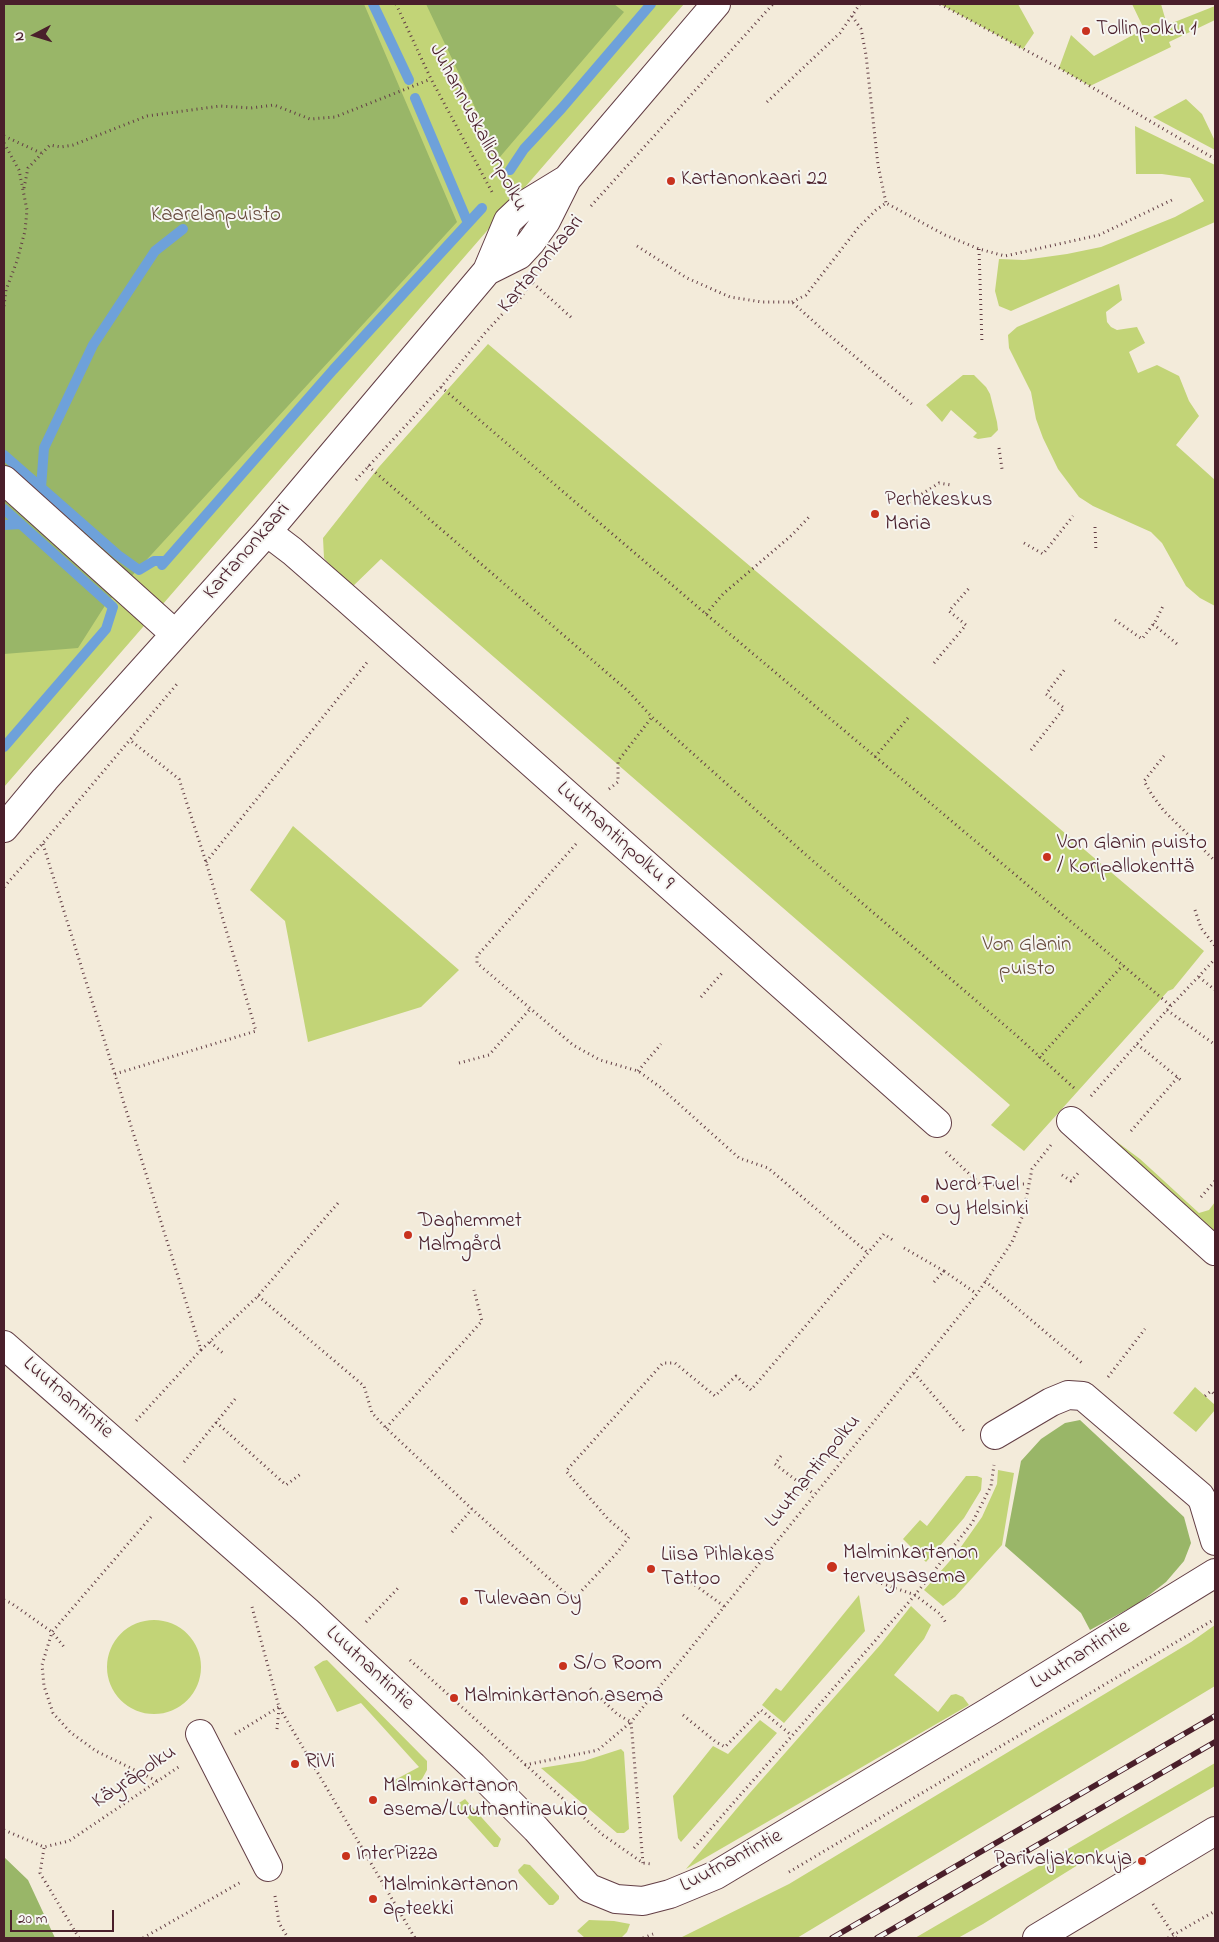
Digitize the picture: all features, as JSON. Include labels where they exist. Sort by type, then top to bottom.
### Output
[{"type":"street","name":"Kartanonkaari","points":[[487,271],[519,255],[531,242],[546,221],[567,179],[716,4]]},
{"type":"street","name":"Kartanonkaari","points":[[4,828],[45,778],[267,532],[487,271],[508,221],[526,204],[567,179]]},
{"type":"street","points":[[4,480],[175,634]]},
{"type":"street","name":"Luutnantinpolku 9","points":[[267,532],[292,550],[937,1123]]},
{"type":"street","points":[[1071,1121],[1215,1251]]},
{"type":"street","name":"Luutnantintie","points":[[4,1345],[308,1611],[536,1829],[589,1888],[616,1899],[643,1901],[670,1894],[716,1875],[990,1711],[1215,1573]]},
{"type":"street","points":[[995,1436],[1051,1402],[1068,1395],[1083,1396],[1200,1496],[1215,1541]]},
{"type":"street","points":[[204,1742],[268,1867]]},
{"type":"street","points":[[1037,1938],[1215,1831]]},
{"type":"path","name":"Juhannuskallionpolku","points":[[396,4],[431,79],[508,221]]},
{"type":"path","name":"Kartanonkaari","points":[[588,211],[773,4]]},
{"type":"path","points":[[767,102],[840,33],[860,4]]},
{"type":"path","points":[[940,4],[1059,68],[1215,159]]},
{"type":"path","points":[[852,16],[861,29],[866,55],[878,165],[886,204]]},
{"type":"path","points":[[24,188],[28,168],[50,145],[61,147],[73,145],[147,116],[220,106],[251,108],[274,105],[310,119],[335,117],[431,79]]},
{"type":"path","points":[[4,136],[41,153]]},
{"type":"path","points":[[4,143],[19,170],[27,210],[25,231],[17,261],[6,290],[4,306]]},
{"type":"path","points":[[886,204],[945,235],[1005,256],[1099,235],[1174,199]]},
{"type":"path","points":[[638,246],[687,278],[730,296],[762,302],[792,302],[806,294],[858,228],[876,210],[886,204]]},
{"type":"path","points":[[979,248],[982,344]]},
{"type":"path","name":"Kartanonkaari","points":[[355,481],[441,387],[485,333],[506,310],[519,300],[532,280],[536,287],[573,319]]},
{"type":"path","points":[[792,302],[912,405]]},
{"type":"path","points":[[441,387],[706,614],[1171,1006],[1215,959]]},
{"type":"path","points":[[999,448],[1002,468]]},
{"type":"path","points":[[368,466],[628,692],[652,717],[805,854],[1016,1035],[1078,1092]]},
{"type":"path","points":[[905,506],[938,483],[951,485]]},
{"type":"path","points":[[706,614],[723,594],[792,535],[809,516]]},
{"type":"path","points":[[1024,544],[1043,554],[1074,516]]},
{"type":"path","points":[[1095,527],[1096,552]]},
{"type":"path","points":[[934,663],[966,625],[949,611],[971,586]]},
{"type":"path","points":[[1115,620],[1142,639],[1164,604]]},
{"type":"path","points":[[1153,624],[1177,644]]},
{"type":"path","points":[[206,862],[370,660]]},
{"type":"path","points":[[1031,750],[1064,708],[1046,694],[1065,669]]},
{"type":"path","points":[[4,887],[181,679]]},
{"type":"path","points":[[652,717],[618,761],[618,782],[589,814],[586,832],[477,956],[477,963],[573,1045],[600,1060],[638,1071],[660,1087],[739,1158],[768,1168],[867,1252]]},
{"type":"path","points":[[875,757],[908,718]]},
{"type":"path","points":[[115,1074],[256,1031],[206,862],[178,779],[130,740]]},
{"type":"path","points":[[1164,756],[1144,781],[1164,811],[1215,861]]},
{"type":"path","points":[[43,843],[201,1350]]},
{"type":"path","points":[[1195,910],[1201,928],[1215,946]]},
{"type":"path","points":[[1039,1058],[1123,965]]},
{"type":"path","points":[[1199,977],[1215,990]]},
{"type":"path","points":[[459,1063],[489,1056],[531,1008]]},
{"type":"path","points":[[1167,1010],[1214,1044]]},
{"type":"path","points":[[638,1071],[661,1044]]},
{"type":"path","points":[[1137,1044],[1182,1081]]},
{"type":"path","points":[[1132,1129],[1178,1077]]},
{"type":"path","points":[[1201,1197],[1215,1181]]},
{"type":"path","points":[[119,1444],[137,1421],[201,1350],[258,1296],[338,1203]]},
{"type":"path","points":[[258,1296],[364,1386],[372,1413],[386,1428],[472,1510],[573,1600],[629,1538],[608,1519],[566,1471],[663,1363],[675,1363],[715,1396],[736,1376],[751,1390],[884,1234],[894,1241]]},
{"type":"path","points":[[904,1248],[944,1271],[977,1294]]},
{"type":"path","points":[[934,1282],[944,1271]]},
{"type":"path","name":"Luutnantinpolku","points":[[525,1765],[598,1750],[630,1722],[914,1373],[977,1294],[985,1281]]},
{"type":"path","points":[[386,1428],[482,1321],[474,1290]]},
{"type":"path","points":[[1109,1375],[1145,1329]]},
{"type":"path","points":[[210,1342],[224,1354]]},
{"type":"path","points":[[914,1373],[967,1435]]},
{"type":"path","points":[[1205,1396],[1211,1391],[1215,1395]]},
{"type":"path","points":[[184,1462],[236,1398]]},
{"type":"path","points":[[216,1422],[286,1486],[302,1473]]},
{"type":"path","points":[[781,1456],[775,1464],[814,1494]]},
{"type":"path","points":[[688,1853],[915,1594],[972,1523],[991,1486],[994,1468],[990,1463]]},
{"type":"path","points":[[452,1532],[472,1510]]},
{"type":"path","points":[[145,1511],[152,1517],[52,1632],[42,1664],[44,1686],[54,1713],[70,1732],[96,1751],[157,1781]]},
{"type":"path","points":[[872,1580],[915,1594],[940,1614],[946,1623]]},
{"type":"path","points":[[691,1582],[725,1607]]},
{"type":"path","points":[[366,1622],[400,1586]]},
{"type":"path","points":[[4,1600],[52,1632],[65,1648]]},
{"type":"path","points":[[249,1602],[254,1610],[280,1707],[415,1938]]},
{"type":"path","points":[[589,1687],[617,1714],[630,1722],[643,1855],[643,1901],[640,1938]]},
{"type":"path","points":[[277,1729],[280,1707]]},
{"type":"path","name":"Käyräpolku","points":[[44,1847],[69,1841],[157,1781],[204,1742],[280,1707]]},
{"type":"path","points":[[683,1715],[725,1747],[761,1710],[791,1736]]},
{"type":"path","points":[[4,1830],[44,1847],[40,1873],[79,1938]]},
{"type":"path","points":[[143,1938],[268,1867],[272,1874],[279,1923],[288,1938]]},
{"type":"path","points":[[1168,1938],[1175,1937],[1215,1911]]},
{"type":"green space","name":"Kaarelanpuisto","points":[[4,4],[684,4],[4,787]]},
{"type":"green space","name":"Kaarelanpuisto","points":[[4,4],[364,4],[457,222],[106,604],[78,648],[4,654]]},
{"type":"green space","points":[[426,4],[614,4],[624,12],[499,158]]},
{"type":"green space","points":[[940,4],[1018,4],[1034,33],[1023,49]]},
{"type":"green space","points":[[1132,4],[1161,4],[1167,25],[1215,6],[1215,20],[1169,42],[1171,47],[1090,86],[1059,68],[1071,35],[1094,56],[1144,29]]},
{"type":"green space","points":[[1186,99],[1202,114],[1215,141],[1215,150],[1153,117]]},
{"type":"green space","points":[[1135,126],[1215,165],[1215,222],[1011,311],[999,306],[995,291],[999,259],[1024,260],[1101,247],[1175,217],[1204,201],[1190,178],[1162,174],[1136,174]]},
{"type":"green space","points":[[1119,284],[1122,300],[1106,312],[1107,322],[1117,330],[1137,327],[1145,343],[1129,352],[1138,373],[1157,365],[1179,376],[1189,401],[1199,416],[1176,445],[1215,480],[1215,606],[1200,598],[1186,586],[1162,543],[1151,532],[1093,506],[1079,497],[1058,469],[1043,438],[1036,419],[1031,392],[1009,348],[1008,335],[1017,327]]},
{"type":"green space","name":"Von Glanin puisto","points":[[488,344],[1204,951],[1173,989],[1168,991],[1024,1151],[991,1125],[1010,1105],[381,559],[350,589],[324,558],[323,538],[379,467]]},
{"type":"green space","points":[[963,375],[974,375],[990,394],[998,430],[991,437],[978,439],[973,437],[977,433],[951,410],[942,422],[926,405]]},
{"type":"green space","points":[[293,826],[459,970],[421,1007],[308,1042],[285,921],[250,890]]},
{"type":"green space","points":[[1093,1124],[1140,1159],[1199,1213],[1209,1210],[1215,1202],[1215,1240]]},
{"type":"green space","points":[[1195,1387],[1215,1405],[1215,1410],[1196,1432],[1173,1413]]},
{"type":"green space","points":[[1080,1420],[1184,1517],[1191,1543],[1184,1561],[1166,1582],[1139,1603],[1090,1630],[1081,1613],[1005,1546],[1021,1461],[1041,1439],[1065,1423]]},
{"type":"green space","points":[[998,1470],[1014,1473],[1002,1545],[955,1597],[943,1606],[924,1590],[956,1554],[982,1517],[997,1484]]},
{"type":"green space","points":[[966,1476],[982,1478],[981,1490],[964,1518],[926,1562],[903,1539],[920,1520],[927,1526]]},
{"type":"green space","points":[[859,1595],[865,1631],[784,1723],[762,1705],[776,1688],[781,1691]]},
{"type":"green space","points":[[911,1606],[931,1625],[924,1639],[894,1675],[938,1712],[951,1695],[956,1694],[963,1697],[969,1705],[686,1869],[749,1794],[881,1644]]},
{"type":"green space","points":[[154,1620],[172,1623],[187,1634],[198,1649],[201,1667],[198,1685],[187,1700],[172,1711],[154,1714],[136,1711],[121,1700],[110,1685],[107,1667],[110,1649],[121,1634],[136,1623]]},
{"type":"green space","points":[[1215,1625],[1215,1686],[797,1938],[680,1938],[789,1884],[1191,1642]]},
{"type":"green space","points":[[327,1660],[427,1761],[427,1770],[422,1779],[400,1790],[391,1789],[391,1782],[419,1767],[361,1703],[337,1712],[314,1667]]},
{"type":"green space","points":[[760,1720],[777,1733],[681,1842],[678,1838],[673,1796],[713,1746],[728,1754]]},
{"type":"green space","points":[[621,1749],[624,1752],[629,1829],[624,1833],[617,1833],[541,1768],[584,1761]]},
{"type":"green space","points":[[1215,1763],[1215,1786],[1081,1863],[983,1924],[958,1938],[915,1938]]},
{"type":"green space","points":[[465,1799],[501,1839],[498,1847],[494,1847],[459,1808],[459,1803]]},
{"type":"green space","points":[[4,1857],[28,1880],[55,1938],[4,1938]]},
{"type":"green space","points":[[524,1864],[530,1865],[559,1896],[559,1899],[553,1905],[549,1905],[519,1873],[518,1870]]},
{"type":"green space","points":[[589,1920],[630,1924],[627,1932],[621,1938],[585,1938],[577,1931]]},
{"type":"waterway","points":[[373,4],[409,80]]},
{"type":"waterway","points":[[510,170],[524,149],[562,108],[651,4]]},
{"type":"waterway","points":[[415,98],[468,223]]},
{"type":"waterway","points":[[162,565],[333,370],[482,208]]},
{"type":"waterway","points":[[41,488],[44,448],[93,345],[155,251],[183,229]]},
{"type":"waterway","points":[[4,455],[118,555],[139,570],[154,561],[165,561]]},
{"type":"waterway","points":[[4,509],[113,607],[106,629],[4,747]]},
{"type":"waterway","points":[[4,525],[21,524]]},
{"type":"railway","points":[[832,1938],[1215,1716]]},
{"type":"railway","points":[[877,1938],[1215,1742]]},
{"type":"place","name":"Tollinpolku 1","points":[[1086,31]]},
{"type":"place","name":"Kartanonkaari 22","points":[[671,181]]},
{"type":"place","name":"Perhekeskus Maria","points":[[875,514]]},
{"type":"place","name":"Von Glanin puisto / Koripallokenttä","points":[[1047,857]]},
{"type":"place","name":"Nerd Fuel Oy Helsinki","points":[[925,1199]]},
{"type":"place","name":"Daghemmet Malmgård","points":[[408,1235]]},
{"type":"place","name":"Malminkartanon terveysasema","points":[[832,1567]]},
{"type":"place","name":"Liisa Pihlakas Tattoo","points":[[651,1569]]},
{"type":"place","name":"Tulevaan Oy","points":[[464,1601]]},
{"type":"place","name":"S/O Room","points":[[563,1666]]},
{"type":"place","name":"Malminkartanon asema","points":[[454,1698]]},
{"type":"place","name":"RiVi","points":[[295,1764]]},
{"type":"place","name":"Malminkartanon asema/Luutnantinaukio","points":[[373,1800]]},
{"type":"place","name":"InterPizza","points":[[346,1856]]},
{"type":"place","name":"Parivaljakonkuja","points":[[1142,1861]]},
{"type":"place","name":"Malminkartanon apteekki","points":[[373,1899]]}]
